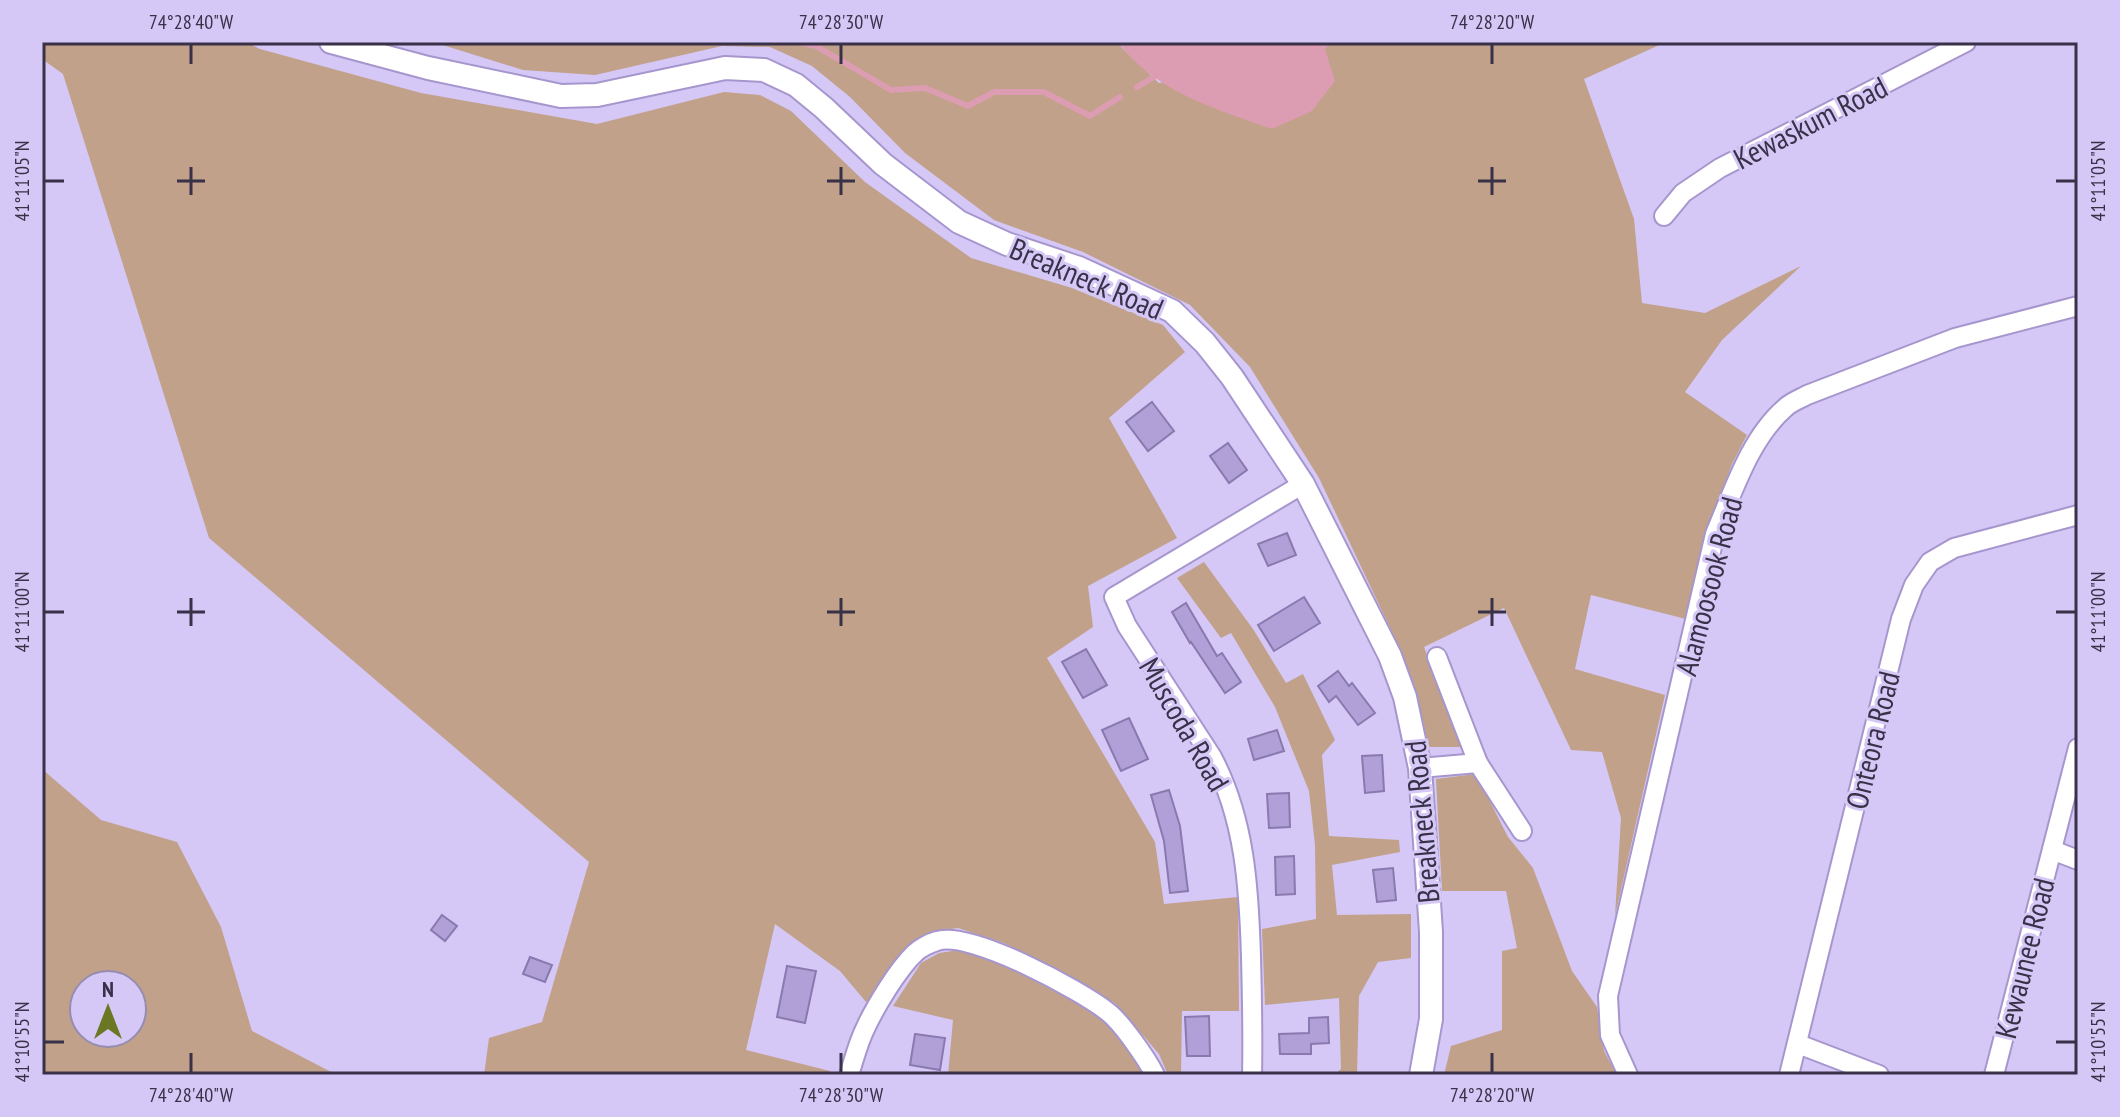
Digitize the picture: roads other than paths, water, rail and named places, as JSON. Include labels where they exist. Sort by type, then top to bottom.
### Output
[{"type":"street","name":"Breakneck Road","points":[[331,42],[428,68],[561,96],[597,95],[725,68],[764,70],[796,85],[883,164],[959,222],[1007,244],[1079,268],[1172,311],[1205,343],[1232,377],[1303,484],[1390,656],[1405,697],[1420,768],[1431,932],[1431,1019],[1421,1075]]},
{"type":"street","name":"Kewaskum Road","points":[[1664,216],[1683,193],[1720,168],[1966,42]]},
{"type":"street","name":"Alamoosook Road","points":[[1628,1075],[1610,1035],[1608,996],[1715,534],[1741,470],[1762,435],[1786,407],[1807,395],[1955,338],[2078,306]]},
{"type":"street","name":"Muscoda Road","points":[[1252,1075],[1249,896],[1242,842],[1224,779],[1127,626],[1114,597],[1303,484]]},
{"type":"street","name":"Onteora Road","points":[[1789,1075],[1901,619],[1914,585],[1930,562],[1954,548],[2078,515]]},
{"type":"street","points":[[1437,657],[1478,763],[1522,831]]},
{"type":"street","name":"Kewaunee Road","points":[[1994,1075],[2078,748]]},
{"type":"street","points":[[1420,768],[1478,763]]},
{"type":"street","points":[[2052,850],[2078,860]]},
{"type":"street","points":[[849,1075],[865,1029],[896,977],[917,951],[938,940],[956,939],[987,948],[1050,976],[1110,1013],[1148,1060],[1155,1075]]},
{"type":"street","points":[[1798,1044],[1879,1075]]},
{"type":"waterway","points":[[799,42],[816,46],[891,90],[925,88],[968,106],[994,92],[1044,92],[1090,116],[1120,97]]},
{"type":"waterway","points":[[1137,87],[1154,77]]}]
